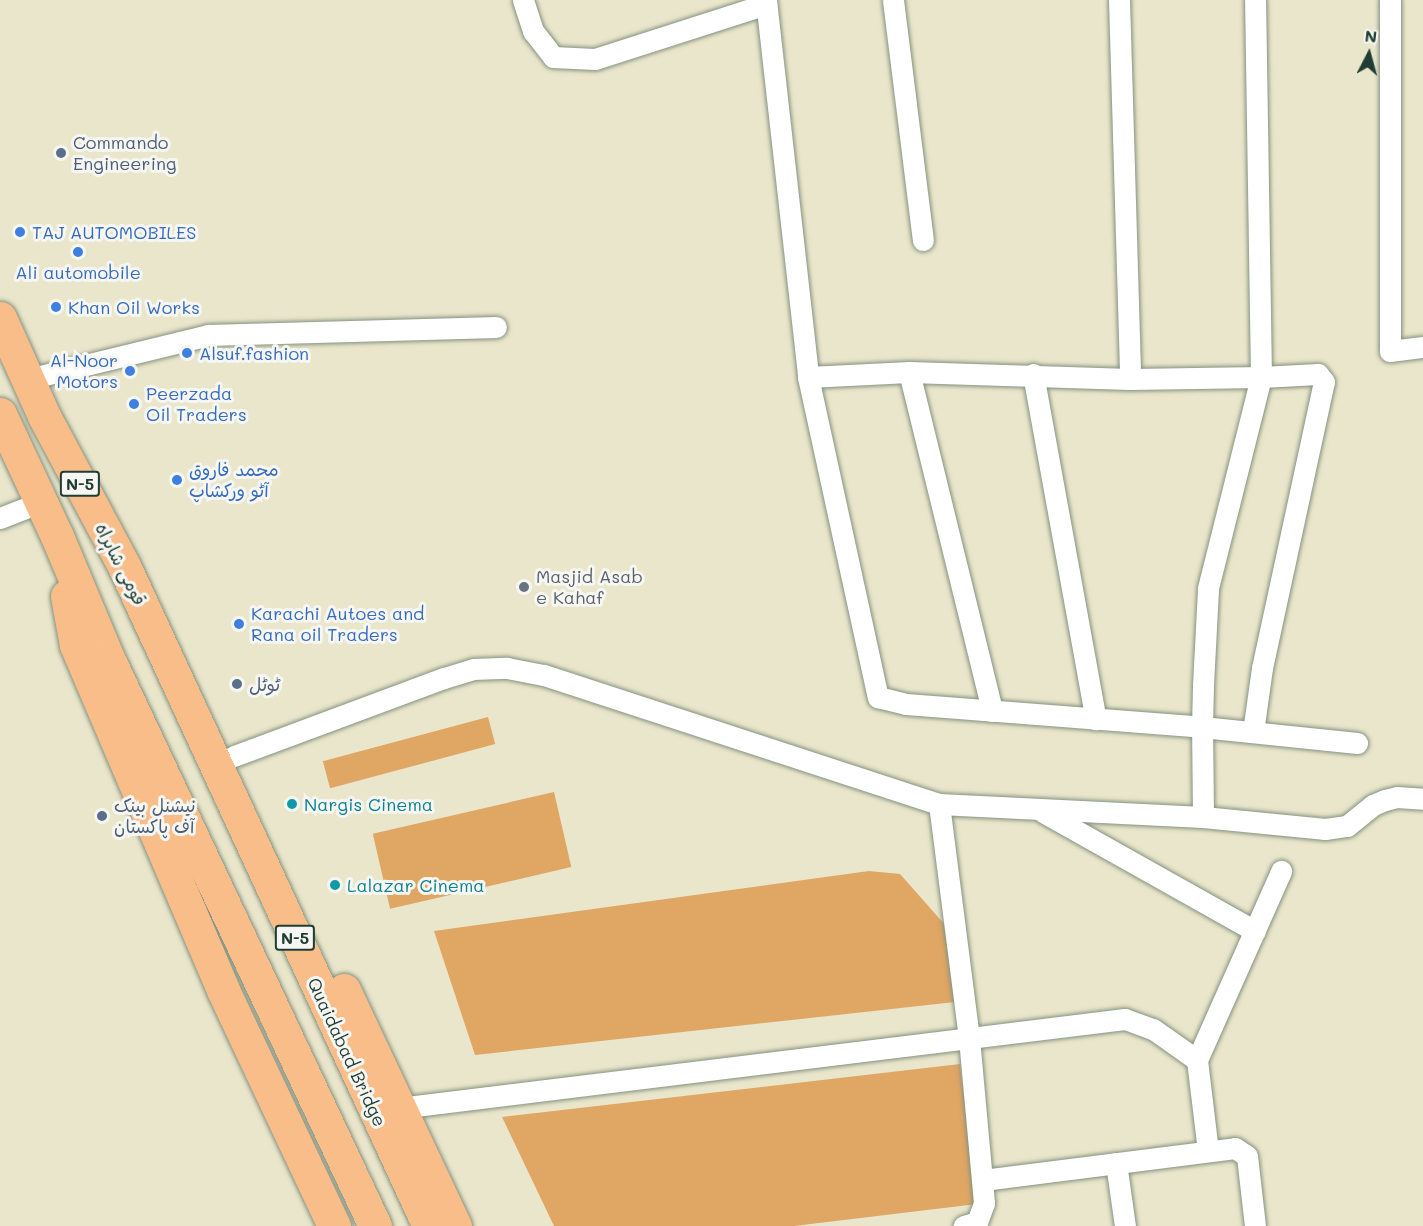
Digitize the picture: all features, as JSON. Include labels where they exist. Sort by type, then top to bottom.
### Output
[{"type":"highway","name":"قومی شاہراہ","points":[[0,318],[44,416],[124,566],[162,648]]},
{"type":"highway","name":"N-5","points":[[0,414],[57,536],[108,658],[375,1226]]},
{"type":"highway","points":[[57,536],[76,645],[224,990],[334,1226]]},
{"type":"highway","points":[[124,566],[175,633],[455,1226]]},
{"type":"highway","name":"Quaidabad Bridge","points":[[162,648],[429,1226]]},
{"type":"street","points":[[523,0],[533,32],[553,57],[595,59],[766,2],[808,377],[878,697],[906,704],[1202,727],[1357,743]]},
{"type":"street","points":[[893,0],[923,240]]},
{"type":"street","points":[[1119,0],[1130,379]]},
{"type":"street","points":[[1203,818],[1204,632],[1208,588],[1261,377],[1255,0]]},
{"type":"street","points":[[1390,0],[1390,351],[1423,347]]},
{"type":"street","points":[[27,379],[208,335],[496,327]]},
{"type":"street","points":[[808,377],[909,372],[1033,374],[1130,379],[1318,374],[1324,382],[1262,668],[1253,732]]},
{"type":"street","points":[[909,372],[992,711]]},
{"type":"street","points":[[1033,374],[1096,719]]},
{"type":"street","points":[[0,518],[41,502]]},
{"type":"street","points":[[234,756],[463,672],[507,668],[544,675],[939,804],[1203,818],[1339,829],[1353,822],[1373,805],[1385,800],[1397,797],[1423,798]]},
{"type":"street","points":[[939,804],[969,1038],[982,1180],[984,1219],[964,1226]]},
{"type":"street","points":[[1038,810],[1255,931]]},
{"type":"street","points":[[1208,1151],[1197,1060],[1281,871]]},
{"type":"street","points":[[399,1108],[1125,1019],[1153,1029],[1197,1060]]},
{"type":"street","points":[[982,1180],[1234,1148],[1246,1156],[1255,1226]]},
{"type":"street","points":[[1116,1163],[1125,1226]]},
{"type":"building","points":[[488,717],[495,744],[330,788],[323,761]]},
{"type":"building","points":[[554,792],[571,867],[390,909],[373,834]]},
{"type":"building","points":[[869,871],[900,874],[946,926],[964,1001],[475,1055],[434,931]]},
{"type":"building","points":[[960,1064],[977,1204],[794,1226],[554,1226],[502,1117]]},
{"type":"place","name":"Commando Engineering","points":[[61,153]]},
{"type":"place","name":"TAJ AUTOMOBILES","points":[[20,232]]},
{"type":"place","name":"Ali automobile","points":[[78,252]]},
{"type":"place","name":"Khan Oil Works","points":[[56,307]]},
{"type":"place","name":"Alsuf.fashion","points":[[187,353]]},
{"type":"place","name":"Al-Noor Motors","points":[[130,371]]},
{"type":"place","name":"Peerzada Oil Traders","points":[[134,404]]},
{"type":"place","name":"محمد فاروق آٹو ورکشاپ","points":[[177,480]]},
{"type":"place","name":"Masjid Asab e Kahaf","points":[[524,587]]},
{"type":"place","name":"Karachi Autoes and Rana oil Traders","points":[[239,624]]},
{"type":"place","name":"ٹوٹل","points":[[237,684]]},
{"type":"place","name":"Nargis Cinema","points":[[292,804]]},
{"type":"place","name":"نیشنل بینک آف پاکستان","points":[[102,816]]},
{"type":"place","name":"Lalazar Cinema","points":[[335,885]]}]
